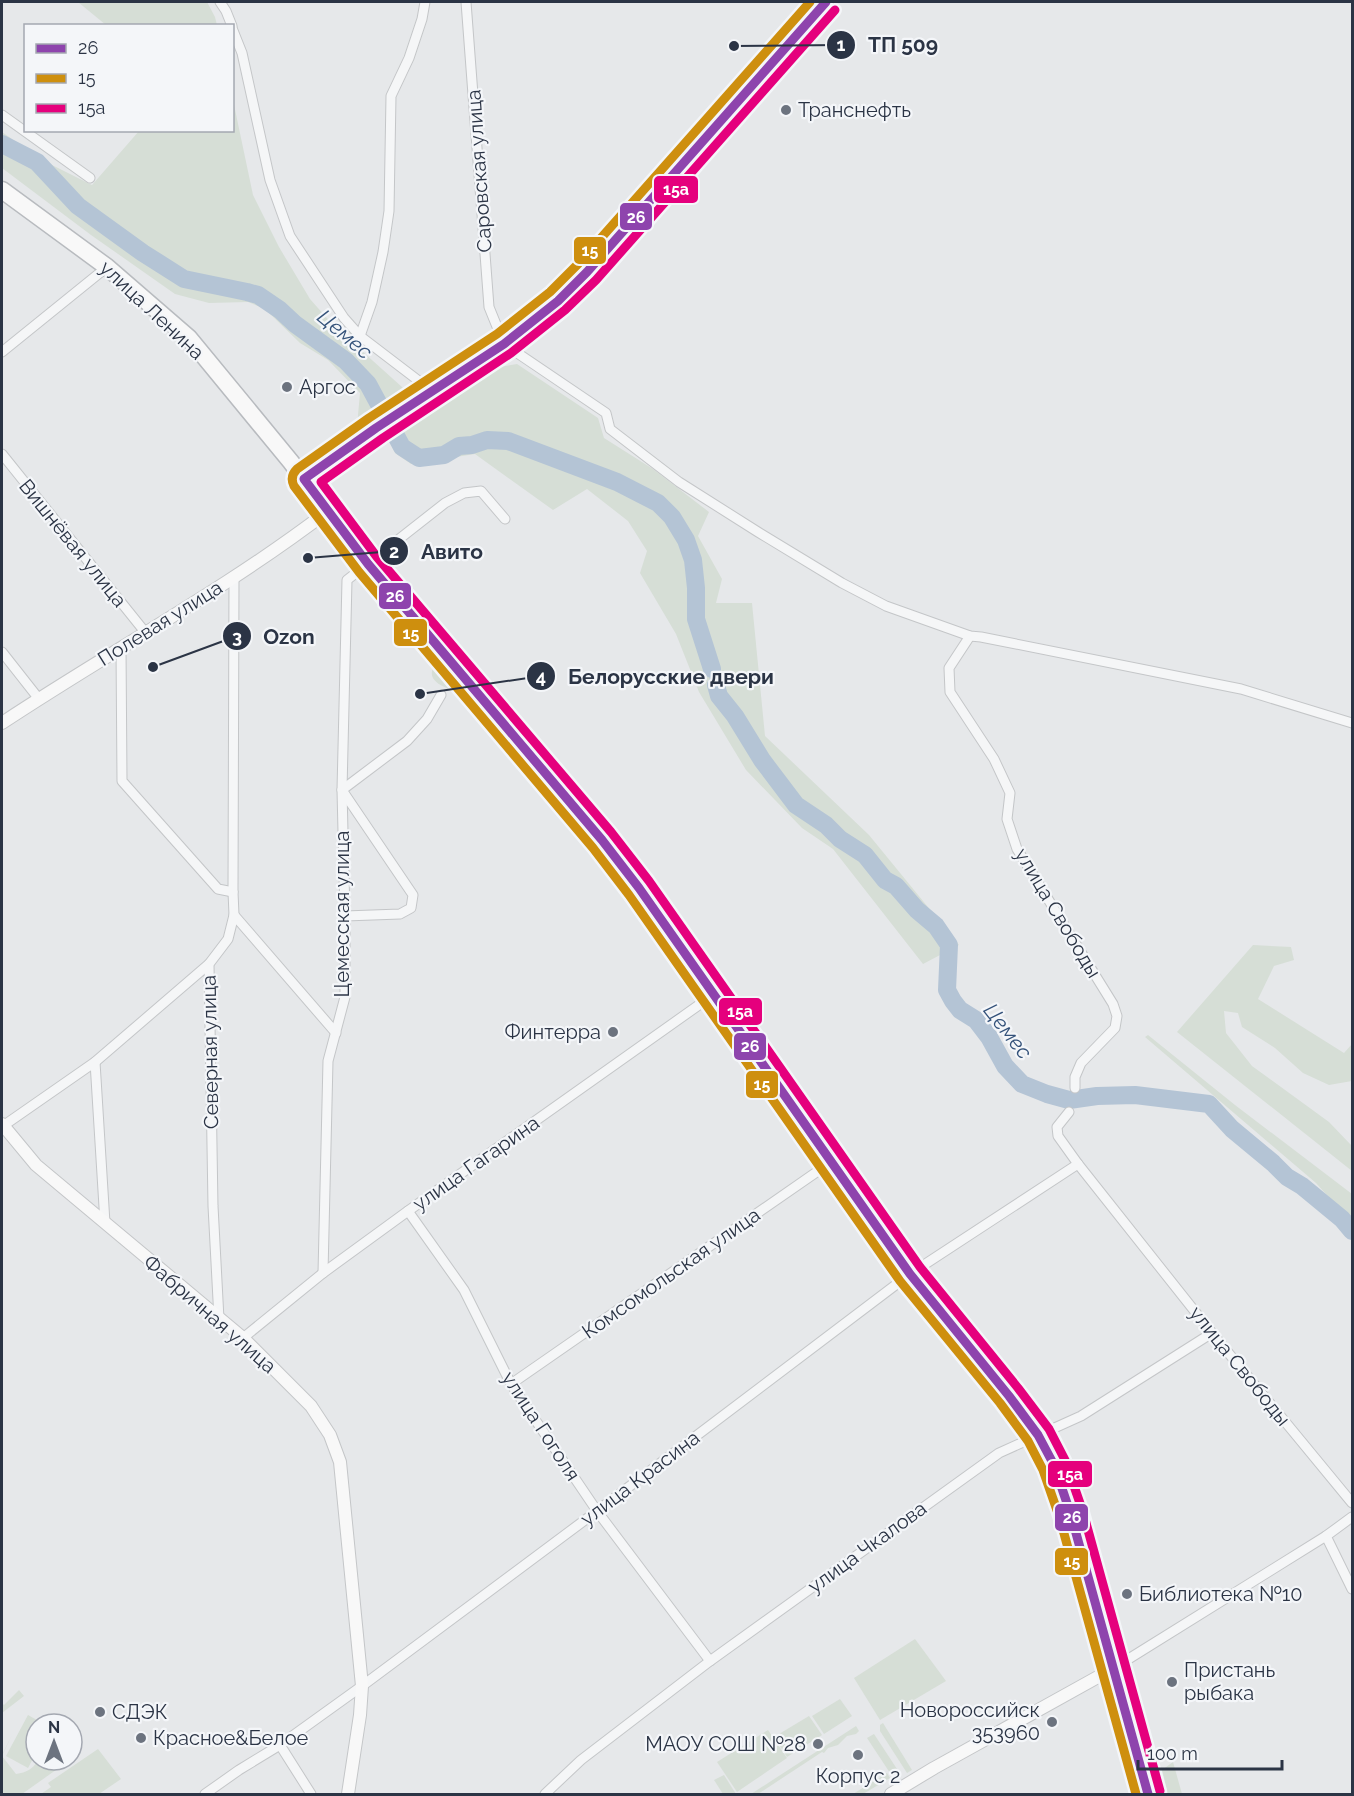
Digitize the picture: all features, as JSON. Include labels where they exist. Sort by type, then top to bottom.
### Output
[{"type":"highway","name":"улица Ленина","points":[[2,190],[107,267],[189,338],[328,511]]},
{"type":"highway","points":[[328,511],[368,564],[603,840],[910,1274],[1038,1435],[1054,1465],[1071,1515],[1148,1794]]},
{"type":"main road","points":[[304,479],[432,392],[558,301],[587,272],[826,2]]},
{"type":"street","points":[[220,2],[231,24]]},
{"type":"street","points":[[360,336],[372,302],[389,211],[391,96],[409,58],[425,2]]},
{"type":"street","name":"Саровская улица","points":[[466,2],[489,307],[503,341]]},
{"type":"street","points":[[234,32],[242,53],[270,180],[290,236],[318,281],[360,336],[416,377],[432,392]]},
{"type":"street","points":[[2,115],[24,131]]},
{"type":"street","points":[[26,132],[90,178]]},
{"type":"street","points":[[2,352],[107,267]]},
{"type":"street","points":[[503,341],[606,413],[610,429],[678,482],[842,583],[886,606],[970,636],[1241,689],[1353,723]]},
{"type":"street","name":"Вишнёвая улица","points":[[2,454],[146,632]]},
{"type":"street","points":[[368,564],[445,503],[464,493],[481,491],[505,519]]},
{"type":"street","name":"Полевая улица","points":[[2,723],[234,576],[328,511]]},
{"type":"street","name":"Цемесская улица","points":[[323,1273],[328,1061],[345,997],[342,790],[347,580],[368,564]]},
{"type":"street","name":"Северная улица","points":[[219,1319],[213,1206],[209,964],[228,939],[234,915],[234,576]]},
{"type":"street","name":"улица Свободы","points":[[970,636],[949,668],[950,692],[994,759],[1010,793],[1007,819],[1017,849],[1113,1004],[1117,1016],[1115,1028],[1081,1063],[1075,1077],[1075,1088]]},
{"type":"street","points":[[121,648],[122,781],[218,889],[233,892]]},
{"type":"street","points":[[2,652],[39,699]]},
{"type":"street","points":[[345,916],[400,914],[411,908],[413,896],[342,790],[407,741],[427,719],[441,695]]},
{"type":"street","points":[[234,915],[336,1032]]},
{"type":"street","points":[[2,1125],[95,1062],[209,964]]},
{"type":"street","name":"улица Гагарина","points":[[243,1338],[323,1273],[713,995]]},
{"type":"street","points":[[95,1062],[105,1223]]},
{"type":"street","name":"улица Свободы","points":[[1069,1112],[1057,1127],[1058,1136],[1078,1164],[1212,1333],[1353,1503]]},
{"type":"street","name":"Фабричная улица","points":[[2,1125],[36,1165],[243,1338],[311,1407],[330,1435],[340,1462],[362,1686],[348,1794]]},
{"type":"street","name":"Комсомольская улица","points":[[511,1384],[831,1162]]},
{"type":"street","name":"улица Красина","points":[[205,1794],[280,1745],[362,1686],[910,1274],[1078,1164]]},
{"type":"street","name":"улица Гоголя","points":[[408,1211],[464,1290],[511,1384],[597,1511],[710,1661]]},
{"type":"street","name":"улица Чкалова","points":[[544,1794],[581,1760],[710,1661],[999,1452],[1081,1416],[1212,1333]]},
{"type":"street","points":[[891,1794],[1114,1668],[1353,1517]]},
{"type":"street","points":[[1326,1536],[1353,1589]]},
{"type":"street","points":[[280,1745],[311,1794]]},
{"type":"shaded area","points":[[78,2],[207,2],[217,24],[105,24]]},
{"type":"shaded area","points":[[234,105],[253,195],[279,247],[310,299],[333,325],[412,396],[357,426],[360,393],[328,360],[300,343],[265,309],[248,302],[209,303],[175,294],[2,168],[2,132],[42,160],[92,185],[138,132],[234,132]]},
{"type":"shaded area","points":[[517,364],[598,418],[604,438],[653,469],[709,512],[698,536],[722,579],[716,603],[752,603],[765,736],[869,835],[959,945],[923,964],[833,849],[802,828],[746,770],[699,692],[676,634],[640,573],[647,551],[628,521],[587,489],[553,510],[475,454],[411,464],[395,453],[386,434],[500,367]]},
{"type":"shaded area","points":[[436,664],[462,694],[434,680],[432,670]]},
{"type":"shaded area","points":[[1253,945],[1291,947],[1294,960],[1274,966],[1258,999],[1344,1053],[1352,1044],[1352,1081],[1329,1085],[1303,1073],[1275,1048],[1242,1027],[1238,1013],[1224,1011],[1226,1033],[1252,1066],[1329,1122],[1352,1146],[1352,1171],[1177,1032]]},
{"type":"shaded area","points":[[1148,1035],[1352,1194],[1352,1223],[1316,1183],[1145,1037]]},
{"type":"shaded area","points":[[915,1639],[946,1681],[880,1720],[854,1678]]},
{"type":"shaded area","points":[[19,1690],[24,1696],[2,1713],[2,1703],[4,1705]]},
{"type":"shaded area","points":[[840,1699],[852,1716],[824,1734],[812,1716]]},
{"type":"shaded area","points":[[809,1716],[822,1735],[787,1757],[774,1737]]},
{"type":"shaded area","points":[[24,1722],[24,1766],[6,1756]]},
{"type":"shaded area","points":[[883,1723],[912,1770],[907,1773],[880,1731],[880,1725]]},
{"type":"shaded area","points":[[856,1726],[859,1731],[856,1734],[847,1736],[838,1745],[828,1748],[824,1753],[822,1752],[758,1794],[751,1794]]},
{"type":"shaded area","points":[[768,1730],[787,1758],[737,1792],[717,1762]]},
{"type":"shaded area","points":[[874,1734],[897,1769],[896,1774],[892,1776],[867,1738]]},
{"type":"shaded area","points":[[98,1749],[121,1779],[99,1794],[41,1794],[51,1787],[48,1783],[64,1772],[84,1772],[84,1759]]},
{"type":"shaded area","points":[[2,1756],[16,1774],[24,1772],[53,1772],[22,1794],[2,1794]]},
{"type":"shaded area","points":[[1173,1762],[1182,1794],[1168,1794],[1162,1770]]},
{"type":"shaded area","points":[[887,1773],[890,1778],[863,1794],[853,1794]]},
{"type":"shaded area","points":[[724,1775],[736,1794],[723,1794],[714,1780]]},
{"type":"waterway","name":"Цемес","points":[[2,144],[37,162],[78,206],[143,253],[184,279],[258,295],[280,310],[295,324],[346,361],[368,384],[402,447],[419,458],[444,455],[459,446],[487,440],[508,441],[617,482],[658,503],[672,517],[686,540],[693,560],[696,619],[712,669]]},
{"type":"waterway","name":"Цемес","points":[[716,685],[719,696],[735,716],[762,760],[796,805],[865,855],[885,880],[896,886],[917,910],[936,926],[949,945],[947,990],[960,1010],[976,1020],[989,1037],[1005,1066],[1022,1084],[1069,1100],[1097,1096],[1135,1095],[1209,1104],[1232,1129],[1287,1177],[1302,1186],[1342,1219],[1352,1231]]},
{"type":"transit line","name":"15","points":[[810,2],[578,264],[550,292],[497,334],[369,418],[297,469],[292,482],[359,572],[593,848],[629,895],[900,1281],[1000,1403],[1028,1441],[1043,1470],[1060,1519],[1136,1794]]},
{"type":"transit line","name":"26","points":[[826,2],[587,272],[558,301],[504,344],[376,428],[304,479],[368,564],[602,840],[639,888],[910,1274],[1038,1435],[1054,1465],[1071,1515],[1148,1794]]},
{"type":"transit line","name":"15а","points":[[835,10],[596,280],[565,310],[511,353],[321,482],[377,557],[611,832],[649,881],[920,1267],[1049,1429],[1065,1460],[1083,1512],[1160,1791]]},
{"type":"place","name":"ТП 509","points":[[734,46]]},
{"type":"place","name":"Транснефть","points":[[786,110]]},
{"type":"place","name":"Аргос","points":[[287,387]]},
{"type":"place","name":"Авито","points":[[308,558]]},
{"type":"place","name":"Ozon","points":[[153,667]]},
{"type":"place","name":"Белорусские двери","points":[[420,694]]},
{"type":"place","name":"Финтерра","points":[[613,1032]]},
{"type":"place","name":"Библиотека №10","points":[[1127,1594]]},
{"type":"place","name":"Пристань рыбака","points":[[1172,1682]]},
{"type":"place","name":"СДЭК","points":[[100,1712]]},
{"type":"place","name":"Новороссийск 353960","points":[[1052,1722]]},
{"type":"place","name":"Красное&Белое","points":[[141,1738]]},
{"type":"place","name":"МАОУ СОШ №28","points":[[818,1744]]},
{"type":"place","name":"Корпус 2","points":[[858,1755]]}]
